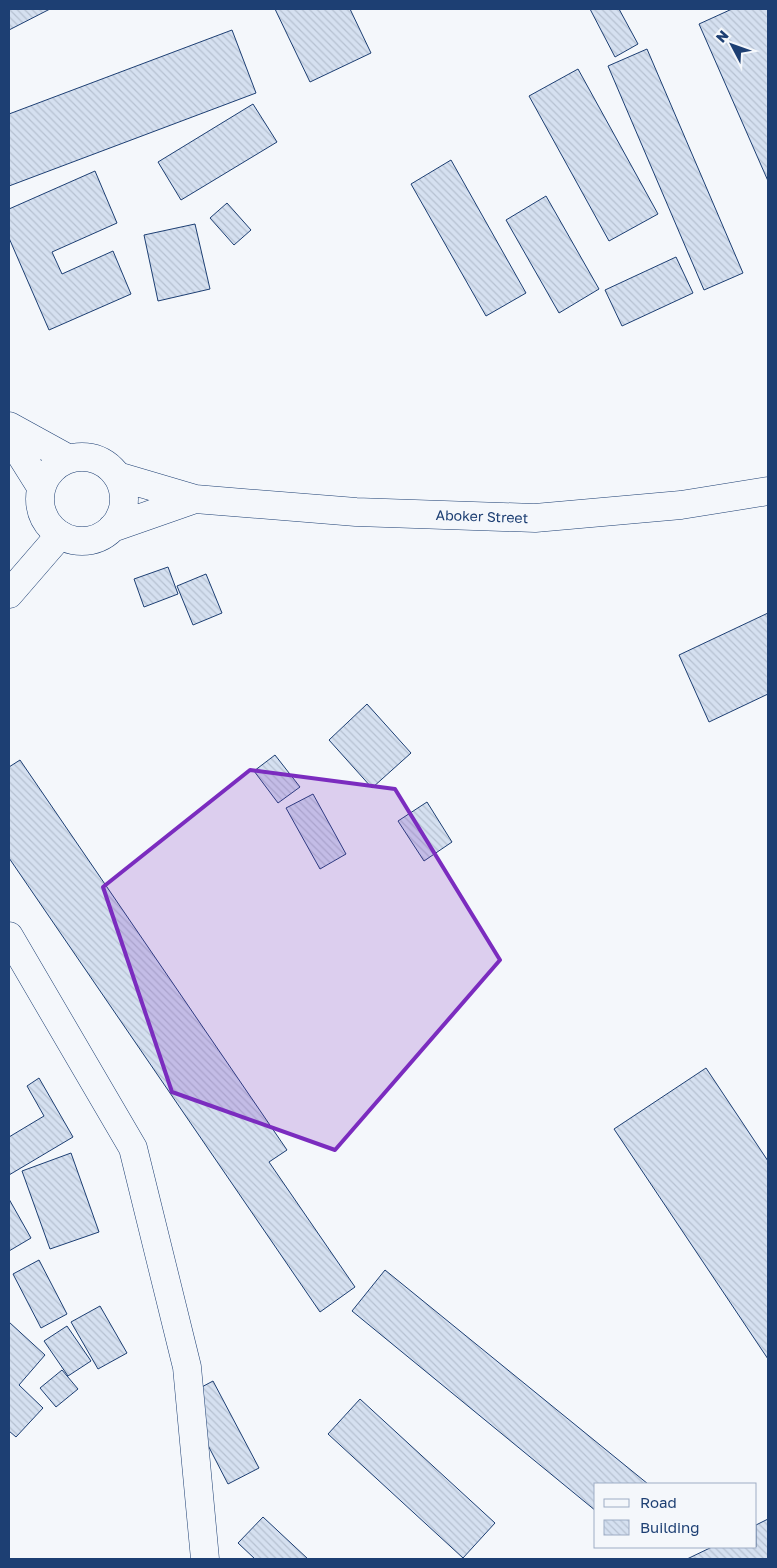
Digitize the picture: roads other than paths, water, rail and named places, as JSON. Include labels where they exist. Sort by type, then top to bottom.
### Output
[{"type":"main road","points":[[9,426],[69,459]]},
{"type":"main road","points":[[9,436],[41,487]]},
{"type":"main road","points":[[112,528],[120,516],[124,503],[122,488],[117,476],[107,466],[96,459],[82,457],[69,459],[57,465],[47,475],[41,487],[40,501],[42,514],[49,526],[60,535],[73,540],[87,541],[101,536],[112,528],[195,499]]},
{"type":"main road","points":[[117,476],[195,499]]},
{"type":"main road","name":"Aboker Street","points":[[195,499],[356,512],[535,518],[681,504],[768,491]]},
{"type":"main road","points":[[9,594],[60,535]]},
{"type":"main road","points":[[9,936],[134,1148],[187,1367],[205,1559]]}]
